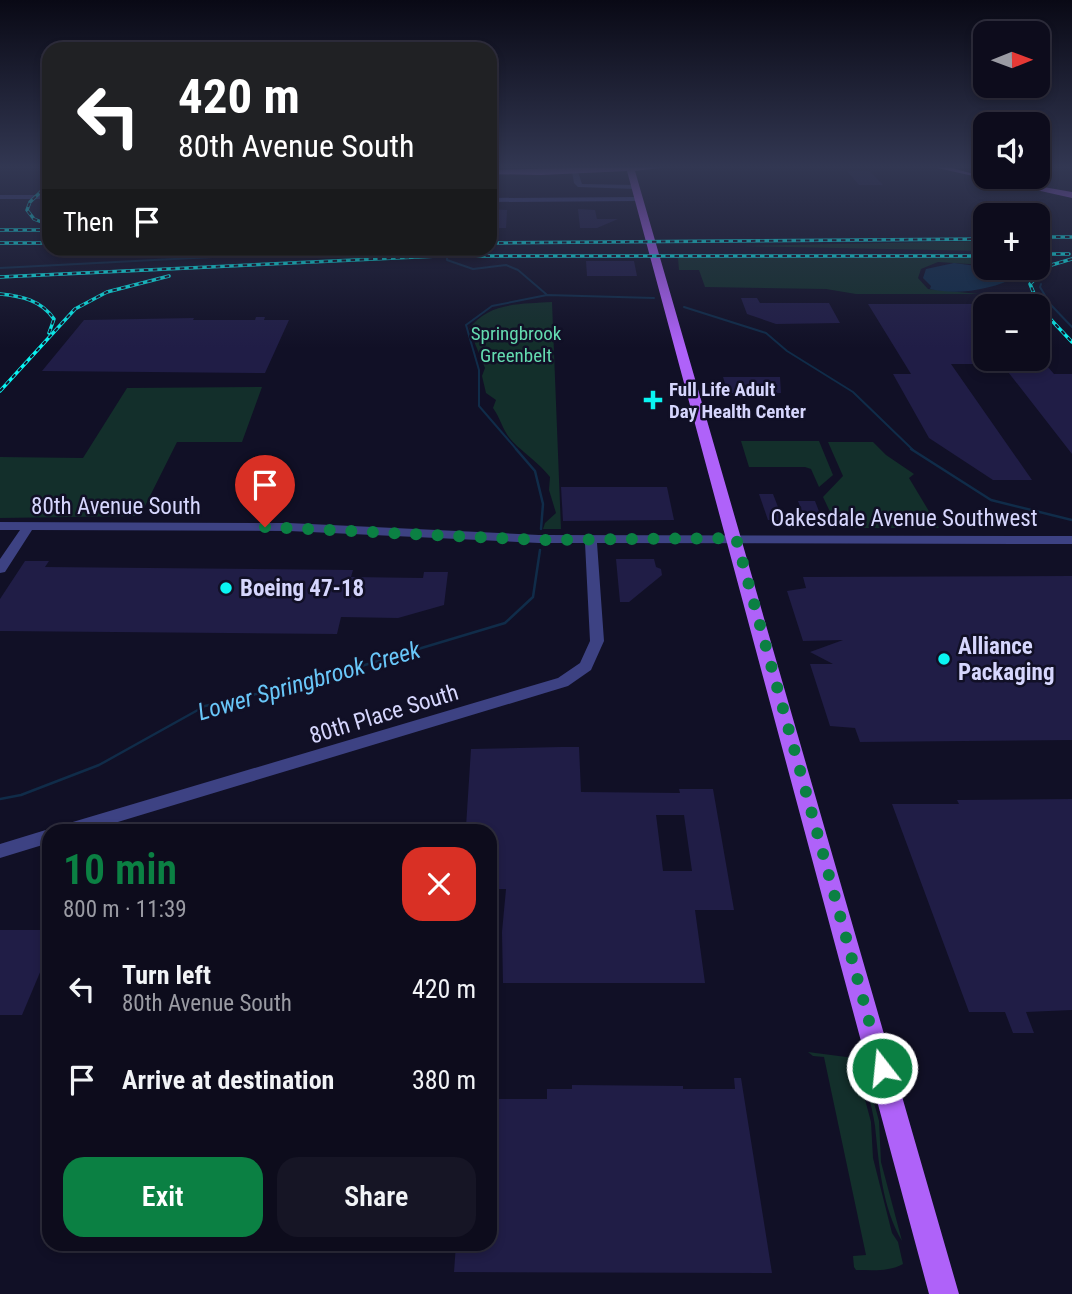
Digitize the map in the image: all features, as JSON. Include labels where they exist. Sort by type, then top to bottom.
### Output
[{"type":"main road","points":[[648,227],[944,1294]]},
{"type":"street","name":"80th Avenue South","points":[[0,526],[289,527],[495,538],[736,538]]},
{"type":"street","points":[[0,569],[28,526]]},
{"type":"street","name":"Oakesdale Avenue Southwest","points":[[736,538],[1072,540]]},
{"type":"street","name":"80th Place South","points":[[89,824],[563,682],[586,666],[597,641],[591,539]]},
{"type":"street","points":[[0,851],[42,838]]},
{"type":"green space","points":[[973,241],[973,251],[740,246]]},
{"type":"green space","points":[[678,258],[973,258],[973,264],[938,262],[921,269],[918,278],[928,289],[979,294],[856,294],[826,289],[705,287],[699,270],[679,270]]},
{"type":"green space","name":"Springbrook Greenbelt","points":[[552,302],[561,529],[543,529],[545,523],[556,513],[549,490],[550,477],[504,430],[493,408],[496,400],[486,393],[482,376],[485,368],[469,329],[477,320],[496,309],[518,304]]},
{"type":"green space","points":[[262,387],[242,442],[177,442],[140,516],[0,518],[0,457],[83,458],[127,388]]},
{"type":"green space","points":[[741,441],[819,441],[833,475],[819,487],[811,469],[805,467],[749,467]]},
{"type":"green space","points":[[828,442],[873,442],[886,455],[914,474],[909,478],[939,528],[844,528],[833,518],[823,497],[843,476]]},
{"type":"green space","points":[[808,1052],[854,1058],[871,1122],[873,1158],[892,1233],[898,1242],[903,1264],[898,1267],[856,1270],[854,1267],[853,1256],[866,1255],[824,1057],[813,1056]]},
{"type":"green space","points":[[858,1058],[862,1058],[879,1121],[881,1162],[902,1241],[886,1200],[874,1117]]},
{"type":"water","points":[[954,263],[973,266],[973,280],[1008,280],[976,290],[941,291],[930,289],[931,286],[923,278],[926,269]]},
{"type":"building","points":[[586,261],[634,261],[637,276],[587,276]]},
{"type":"building","points":[[741,298],[757,298],[760,303],[829,303],[840,323],[776,324],[747,314]]},
{"type":"building","points":[[868,304],[973,304],[973,364],[951,364],[1032,480],[993,480],[929,438],[893,374],[911,374]]},
{"type":"building","points":[[256,317],[265,317],[264,320],[289,320],[265,373],[42,371],[84,320],[255,320]]},
{"type":"building","points":[[1050,369],[1054,374],[1072,374],[1072,454],[1007,371]]},
{"type":"building","points":[[723,377],[780,377],[781,393],[755,393],[757,398],[739,398],[737,393],[728,393]]},
{"type":"building","points":[[561,487],[667,487],[674,520],[563,521]]},
{"type":"building","points":[[759,494],[773,494],[783,520],[768,520]]},
{"type":"building","points":[[798,501],[815,501],[820,514],[803,514]]},
{"type":"building","points":[[616,559],[654,559],[662,575],[629,602],[620,602]]},
{"type":"building","name":"Boeing 47-18","points":[[25,561],[49,561],[45,567],[353,570],[351,577],[423,578],[424,572],[448,572],[444,605],[398,618],[341,617],[337,634],[0,631],[0,599]]},
{"type":"building","name":"Alliance Packaging","points":[[1072,576],[1072,740],[860,742],[855,728],[830,726],[810,664],[833,664],[810,652],[843,640],[803,641],[787,591],[806,588],[803,577]]},
{"type":"building","points":[[579,747],[581,792],[680,793],[679,789],[713,789],[734,910],[695,910],[705,983],[503,983],[502,932],[506,889],[497,889],[497,824],[466,824],[471,749]],"holes":[[[656,815],[684,815],[692,871],[663,871]]]},
{"type":"building","points":[[1072,799],[1072,1010],[1026,1012],[1034,1033],[1013,1033],[1005,1012],[969,1012],[892,804],[959,804],[957,800]]},
{"type":"building","points":[[389,823],[389,824],[311,824]]},
{"type":"building","points":[[0,930],[42,930],[42,968],[22,1015],[0,1015]]},
{"type":"building","points":[[734,1078],[741,1078],[772,1273],[454,1272],[456,1251],[497,1251],[497,1099],[547,1099],[547,1089],[572,1089],[572,1085],[735,1089]]},
{"type":"waterway","points":[[0,268],[232,256]]},
{"type":"waterway","points":[[447,256],[447,260],[473,269],[506,265],[518,270],[546,294]]},
{"type":"waterway","points":[[1041,284],[1040,287],[1050,304],[1072,327]]},
{"type":"waterway","name":"Lower Springbrook Creek","points":[[517,450],[479,406],[479,370],[466,325],[492,306],[547,295],[654,298]]},
{"type":"waterway","name":"Lower Springbrook Creek","points":[[684,307],[766,333],[787,351],[853,392],[913,450]]},
{"type":"waterway","name":"Lower Springbrook Creek","points":[[516,449],[535,471],[543,504],[541,529]]},
{"type":"waterway","name":"Lower Springbrook Creek","points":[[911,449],[991,500],[1072,520]]},
{"type":"waterway","name":"Lower Springbrook Creek","points":[[0,799],[21,795],[99,765],[205,706],[308,682],[505,623],[533,597],[540,550]]},
{"type":"railway","points":[[0,230],[42,230]]},
{"type":"railway","points":[[1050,237],[1072,237]]},
{"type":"railway","points":[[497,243],[973,239]]},
{"type":"railway","points":[[0,243],[42,243]]},
{"type":"railway","points":[[1050,254],[1069,254]]},
{"type":"railway","points":[[0,277],[438,256],[973,256]]},
{"type":"railway","points":[[1072,259],[1048,266],[1030,284],[1040,308],[1072,342]]},
{"type":"railway","points":[[0,391],[75,309],[107,292],[169,276]]},
{"type":"railway","points":[[0,294],[23,298],[43,307],[54,319],[49,333]]},
{"type":"place","name":"Full Life Adult Day Health Center","points":[[653,400]]},
{"type":"place","name":"Boeing 47-18","points":[[226,588]]},
{"type":"place","name":"Alliance Packaging","points":[[944,659]]},
{"type":"route","points":[[265,527],[539,540],[736,538],[882,1068]]}]
